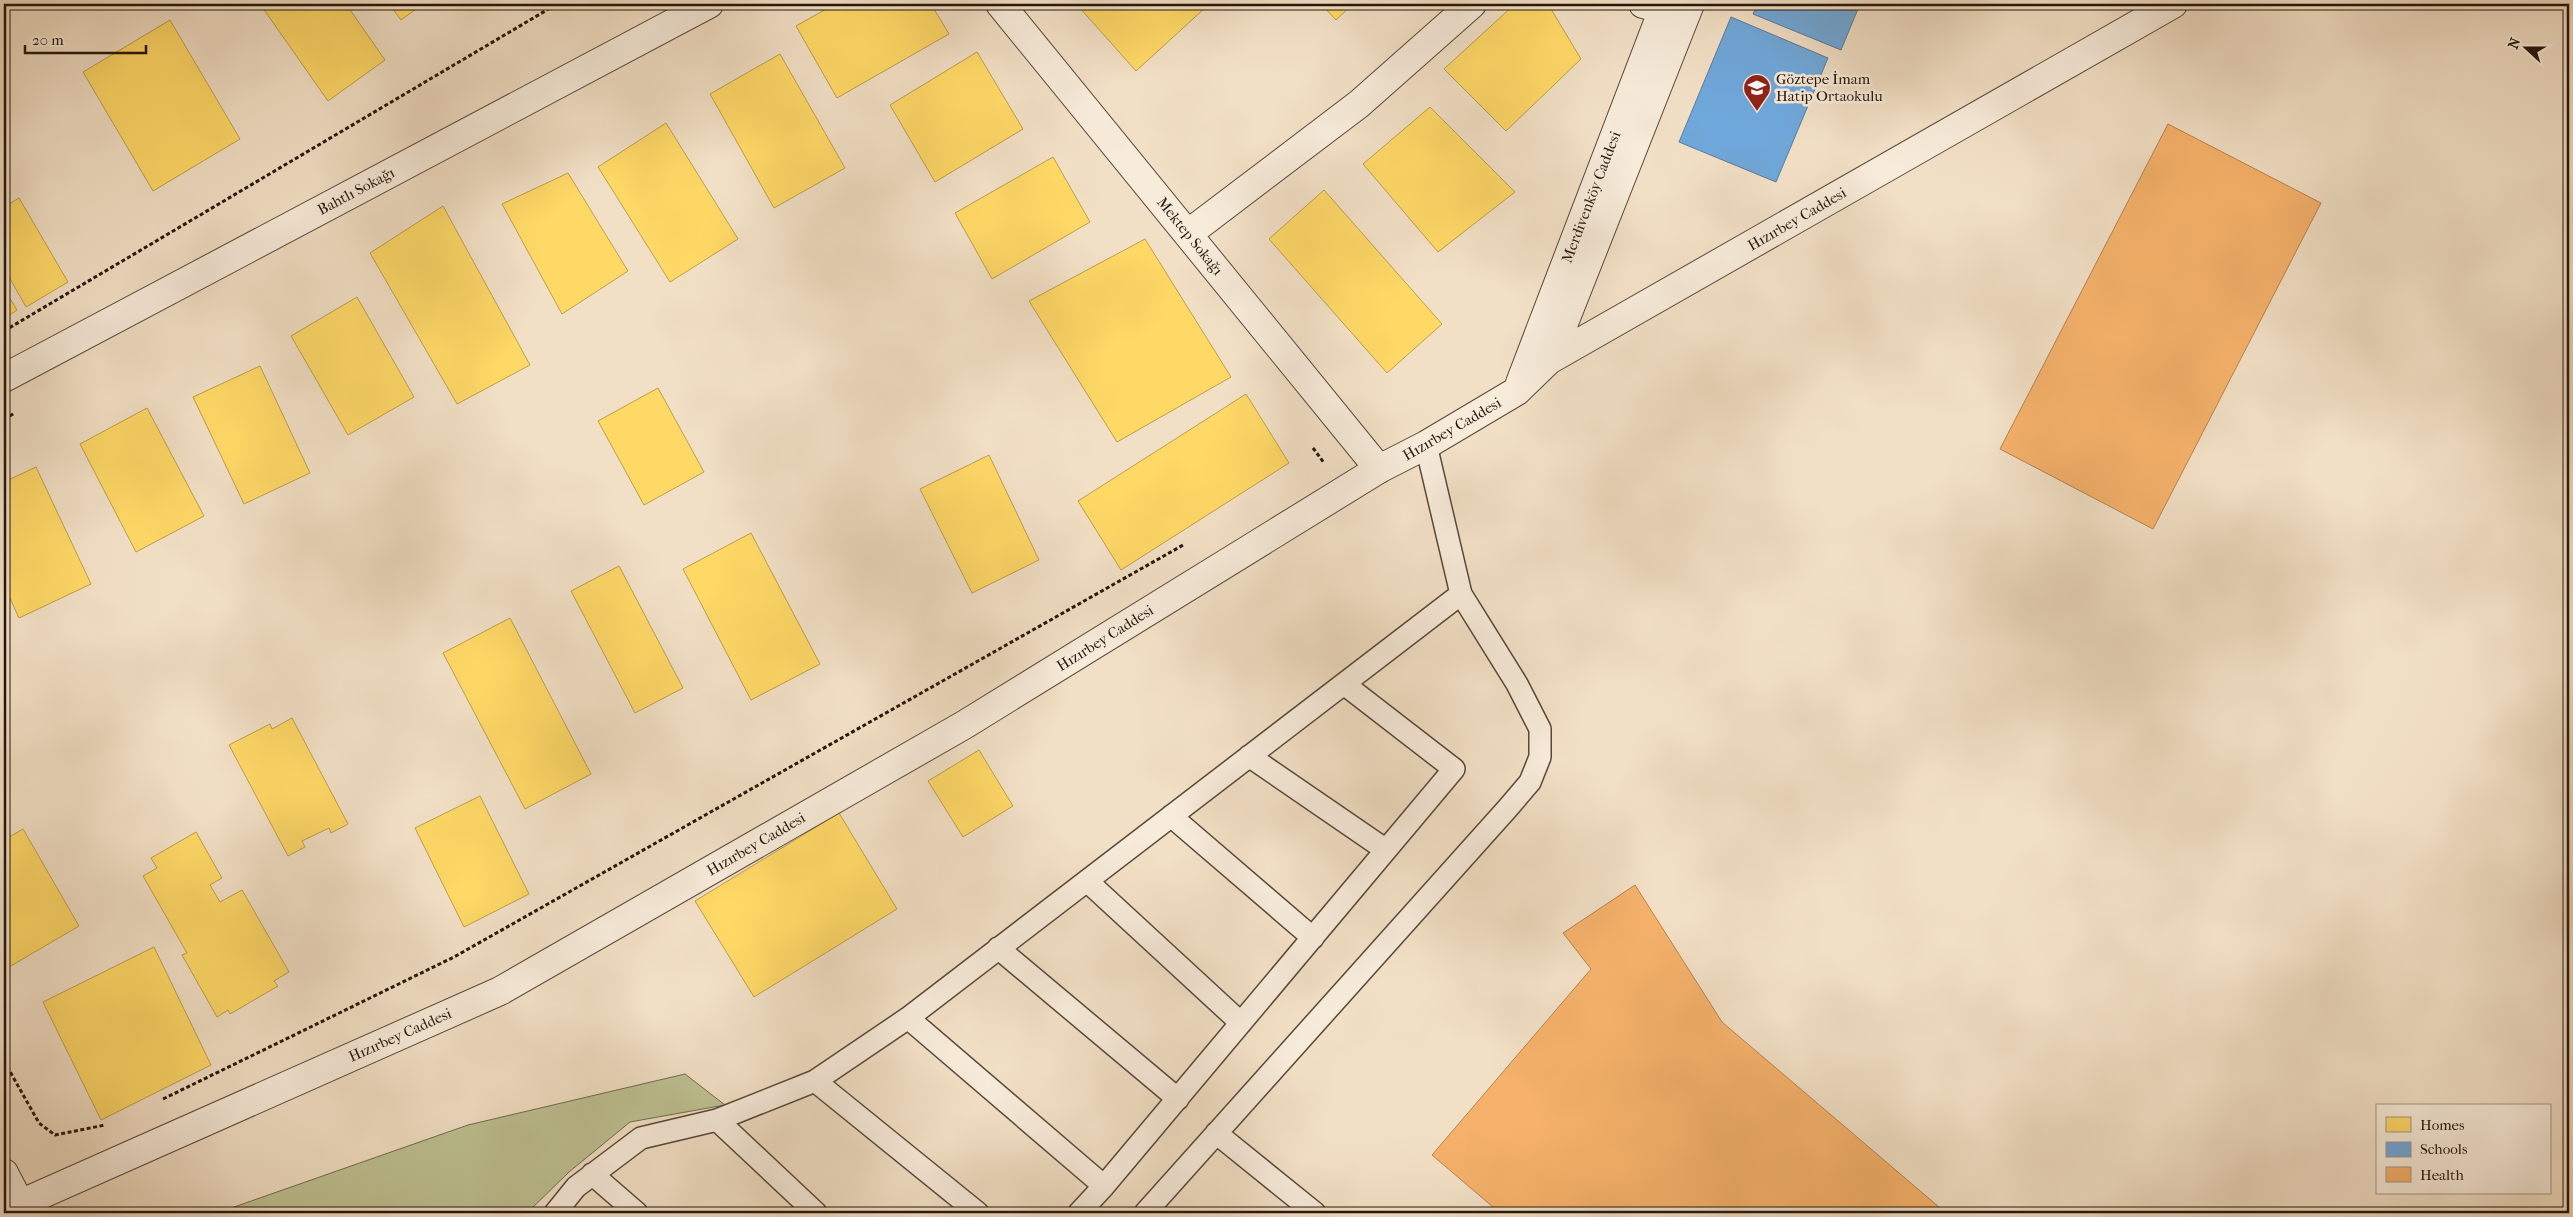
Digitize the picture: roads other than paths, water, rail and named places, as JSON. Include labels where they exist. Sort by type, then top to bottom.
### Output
[{"type":"street","name":"Bahtlı Sokağı","points":[[4,378],[709,4]]},
{"type":"street","name":"Mektep Sokağı","points":[[1000,4],[1379,469]]},
{"type":"street","points":[[1188,234],[1359,104],[1472,4]]},
{"type":"street","name":"Hızırbey Caddesi","points":[[12,1207],[500,991],[964,725],[1379,469],[1426,445],[1518,391],[1549,360],[2173,4]]},
{"type":"street","points":[[1549,360],[1669,7]]},
{"type":"street","name":"Merdivenköy Caddesi","points":[[1518,391],[1669,7]]},
{"type":"street","points":[[4,1173],[12,1207]]},
{"type":"lane","points":[[1145,1213],[1530,782],[1540,757],[1540,729],[1517,684],[1461,594],[1426,445]]},
{"type":"lane","points":[[556,1213],[576,1187],[641,1138],[717,1120],[815,1080],[908,1018],[1461,594]]},
{"type":"lane","points":[[1079,1213],[1178,1099],[1454,768],[1344,684]]},
{"type":"lane","points":[[1249,756],[1386,850]]},
{"type":"lane","points":[[1171,816],[1313,938]]},
{"type":"lane","points":[[1087,881],[1241,1023]]},
{"type":"lane","points":[[998,948],[1178,1099]]},
{"type":"lane","points":[[908,1018],[1104,1186]]},
{"type":"lane","points":[[815,1080],[978,1213]]},
{"type":"lane","points":[[717,1120],[816,1213]]},
{"type":"lane","points":[[1216,1133],[1315,1213]]},
{"type":"lane","points":[[592,1174],[637,1213]]},
{"type":"place","name":"Göztepe İmam Hatip Ortaokulu","points":[[1757,112]]}]
